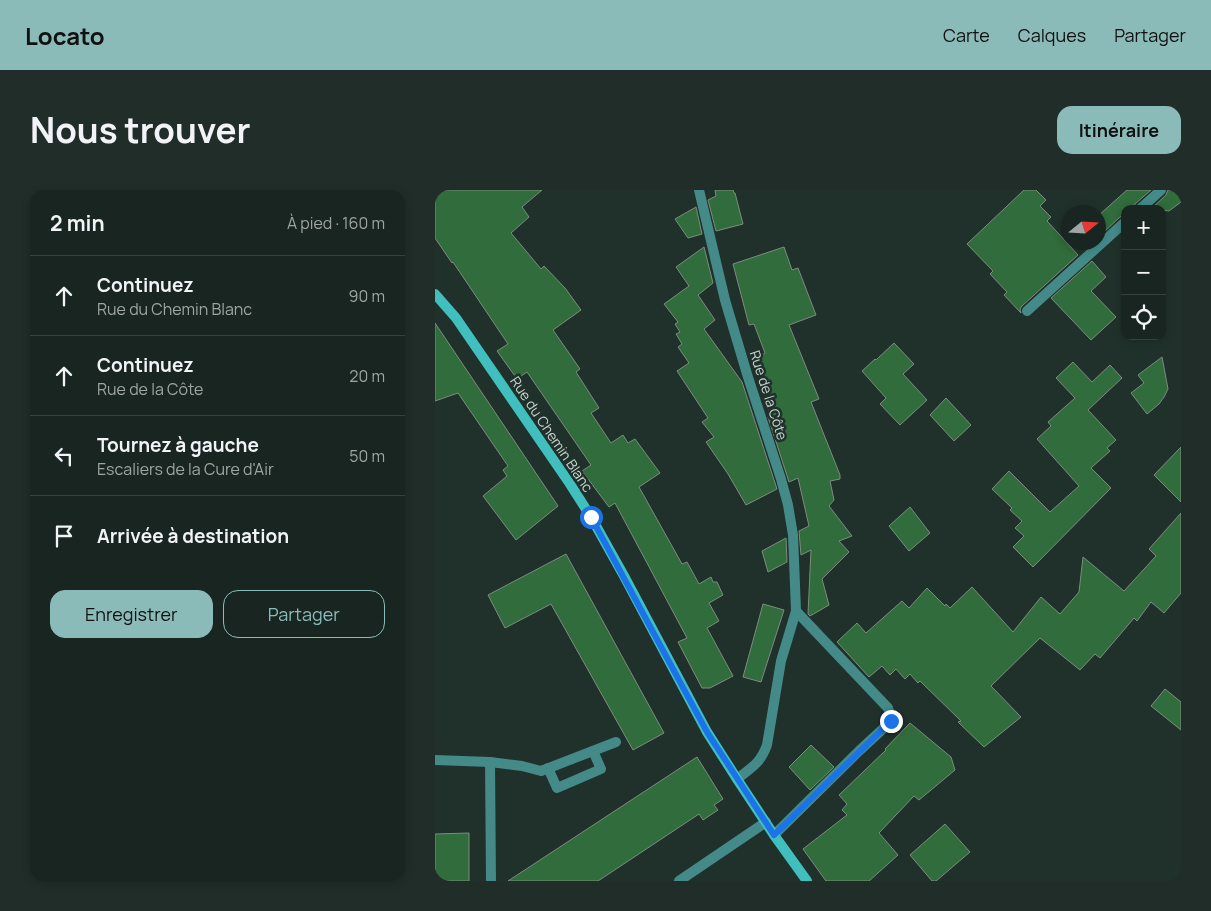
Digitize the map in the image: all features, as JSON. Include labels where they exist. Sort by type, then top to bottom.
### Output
[{"type":"street","name":"Rue de la Côte","points":[[699,190],[725,300],[777,466],[788,506],[793,535],[796,611],[781,661],[767,745],[758,762],[737,779]]},
{"type":"street","points":[[1144,205],[1161,190]]},
{"type":"street","points":[[1027,311],[1121,226]]},
{"type":"street","name":"Rue du Chemin Blanc","points":[[435,294],[456,318],[591,517],[707,732],[737,779]]},
{"type":"street","points":[[774,835],[891,721],[888,708],[796,611]]},
{"type":"street","points":[[435,760],[490,762],[541,770],[616,742]]},
{"type":"street","points":[[548,768],[557,788],[601,769],[593,751]]},
{"type":"street","points":[[490,762],[491,881]]},
{"type":"street","points":[[737,779],[807,881]]},
{"type":"street","points":[[679,881],[766,822]]},
{"type":"building","points":[[435,190],[542,190],[522,207],[529,217],[511,233],[541,269],[544,266],[565,288],[581,310],[553,330],[580,369],[576,372],[599,408],[591,413],[611,443],[623,435],[628,443],[635,439],[660,473],[639,487],[682,564],[687,562],[699,584],[711,577],[713,582],[717,582],[723,595],[709,603],[719,621],[707,628],[733,676],[710,688],[702,688],[678,642],[687,638],[615,503],[609,507],[582,471],[591,465],[527,372],[517,379],[497,351],[508,344],[435,238]]},
{"type":"building","points":[[715,190],[733,190],[743,224],[716,231],[708,200],[716,196]]},
{"type":"building","points":[[1024,190],[1036,190],[1046,200],[1040,206],[1051,217],[1047,221],[1061,236],[1061,250],[1073,250],[1078,255],[1022,306],[1020,309],[1021,313],[1004,295],[1007,292],[990,274],[993,271],[967,244]]},
{"type":"building","points":[[1127,190],[1151,190],[1135,205],[1121,205],[1121,217],[1106,230],[1106,209]]},
{"type":"building","points":[[1168,190],[1181,190],[1181,202],[1169,211],[1166,211],[1166,205],[1155,205],[1166,195]]},
{"type":"building","points":[[696,207],[702,234],[688,238],[675,219]]},
{"type":"building","points":[[704,247],[713,283],[698,295],[715,320],[704,329],[742,382],[777,489],[746,505],[706,442],[714,437],[702,422],[708,418],[677,371],[689,363],[678,347],[682,344],[676,334],[680,332],[675,324],[678,322],[664,304],[689,286],[676,267]]},
{"type":"building","points":[[784,247],[792,270],[798,268],[816,315],[789,325],[819,399],[811,402],[840,475],[840,479],[830,481],[834,500],[829,506],[852,536],[839,541],[849,552],[822,579],[829,605],[810,616],[808,614],[811,550],[801,555],[799,531],[809,526],[798,478],[789,482],[768,417],[771,421],[757,359],[765,353],[754,324],[749,325],[733,264]]},
{"type":"building","points":[[1092,261],[1106,277],[1091,291],[1116,317],[1091,340],[1051,298]]},
{"type":"building","points":[[435,323],[558,506],[516,540],[483,496],[507,476],[503,470],[508,466],[458,393],[435,401]]},
{"type":"building","points":[[894,343],[914,364],[903,374],[927,400],[900,425],[880,404],[886,398],[862,371]]},
{"type":"building","points":[[1162,357],[1168,389],[1159,404],[1147,414],[1131,393],[1144,383],[1138,375]]},
{"type":"building","points":[[1073,362],[1092,382],[1110,365],[1122,378],[1088,410],[1116,440],[1107,448],[1110,451],[1091,468],[1111,488],[1033,567],[1013,547],[1024,536],[1015,528],[1022,521],[1010,510],[1012,508],[992,489],[1009,471],[1050,512],[1079,486],[1037,439],[1051,426],[1048,422],[1075,398],[1056,378]]},
{"type":"building","points":[[946,398],[971,425],[954,441],[930,415]]},
{"type":"building","points":[[1181,447],[1181,502],[1154,475]]},
{"type":"building","points":[[910,507],[930,533],[909,551],[889,526]]},
{"type":"building","points":[[1181,513],[1181,593],[1164,613],[1151,602],[1137,621],[1134,618],[1100,658],[1095,654],[1080,670],[1040,638],[991,686],[1021,717],[984,747],[958,722],[961,721],[920,681],[918,683],[910,674],[905,679],[896,669],[890,675],[882,666],[869,677],[837,642],[857,623],[866,633],[902,601],[909,608],[927,588],[945,606],[946,604],[950,608],[972,587],[1013,632],[1041,597],[1060,614],[1079,592],[1083,557],[1124,591],[1156,556],[1149,549]]},
{"type":"building","points":[[786,538],[787,562],[768,572],[762,551]]},
{"type":"building","points":[[566,554],[664,733],[633,750],[551,604],[505,628],[488,595]]},
{"type":"building","points":[[763,604],[784,610],[761,682],[743,677]]},
{"type":"building","points":[[1165,689],[1181,702],[1181,730],[1151,706]]},
{"type":"building","points":[[910,723],[951,757],[955,770],[919,800],[914,796],[879,833],[898,855],[869,881],[826,881],[803,849],[847,815],[842,810],[847,804],[839,795],[886,750]]},
{"type":"building","points":[[811,745],[834,767],[810,790],[789,767]]},
{"type":"building","points":[[697,757],[723,799],[714,805],[718,810],[703,820],[699,814],[598,881],[508,881]]},
{"type":"building","points":[[945,824],[970,852],[936,881],[932,881],[910,855]]},
{"type":"building","points":[[469,833],[469,881],[435,881],[435,834]]},
{"type":"route","points":[[591,517],[707,732],[774,835],[891,721]]}]
